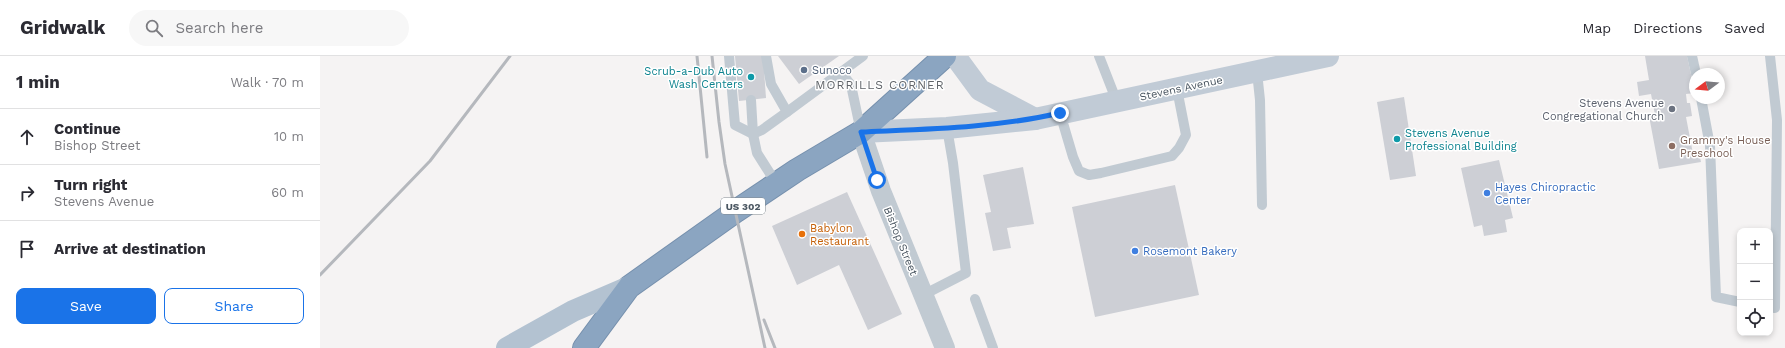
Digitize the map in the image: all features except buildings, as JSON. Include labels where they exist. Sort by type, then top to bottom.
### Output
[{"type":"highway","name":"US 302","points":[[584,348],[629,287],[776,184],[822,154],[861,132],[945,56]]},
{"type":"main road","points":[[955,56],[980,90],[1035,119]]},
{"type":"main road","name":"Stevens Avenue","points":[[861,132],[947,128],[1035,119],[1328,56]]},
{"type":"main road","points":[[507,348],[573,311],[629,287]]},
{"type":"street","name":"Bishop Street","points":[[861,132],[881,191],[945,348]]},
{"type":"lane","points":[[729,56],[735,125],[753,134]]},
{"type":"lane","points":[[766,56],[771,84],[787,112]]},
{"type":"lane","points":[[753,134],[762,130],[863,56]]},
{"type":"lane","points":[[1099,56],[1117,102]]},
{"type":"lane","points":[[1692,56],[1695,68]]},
{"type":"lane","points":[[1770,56],[1777,120],[1775,308],[1773,308]]},
{"type":"lane","points":[[841,72],[851,85],[861,132]]},
{"type":"lane","points":[[1257,72],[1260,100],[1262,205]]},
{"type":"lane","points":[[1060,113],[1072,157],[1079,171],[1089,175],[1101,173],[1172,156],[1180,148],[1186,135],[1177,88]]},
{"type":"lane","points":[[751,100],[753,134],[757,153],[776,184]]},
{"type":"lane","points":[[1702,104],[1710,146],[1716,297],[1737,301]]},
{"type":"lane","points":[[923,295],[966,273],[953,163],[947,128]]},
{"type":"lane","points":[[975,299],[993,348]]},
{"type":"railway","points":[[320,275],[430,161],[510,56]]},
{"type":"railway","points":[[697,56],[707,157]]},
{"type":"railway","points":[[712,56],[725,164],[765,348]]},
{"type":"railway","points":[[764,320],[775,348]]},
{"type":"place","name":"Sunoco","points":[[804,70]]},
{"type":"place","name":"Scrub-a-Dub Auto Wash Centers","points":[[751,77]]},
{"type":"place","name":"Stevens Avenue Congregational Church","points":[[1672,109]]},
{"type":"place","name":"Stevens Avenue Professional Building","points":[[1397,139]]},
{"type":"place","name":"Grammy's House Preschool","points":[[1672,146]]},
{"type":"place","name":"Hayes Chiropractic Center","points":[[1487,193]]},
{"type":"place","name":"Babylon Restaurant","points":[[802,234]]},
{"type":"place","name":"Rosemont Bakery","points":[[1135,251]]},
{"type":"district","name":"MORRILLS CORNER","points":[[880,85]]},
{"type":"route","points":[[877,180],[861,132],[958,127],[1035,119],[1060,113]]}]
